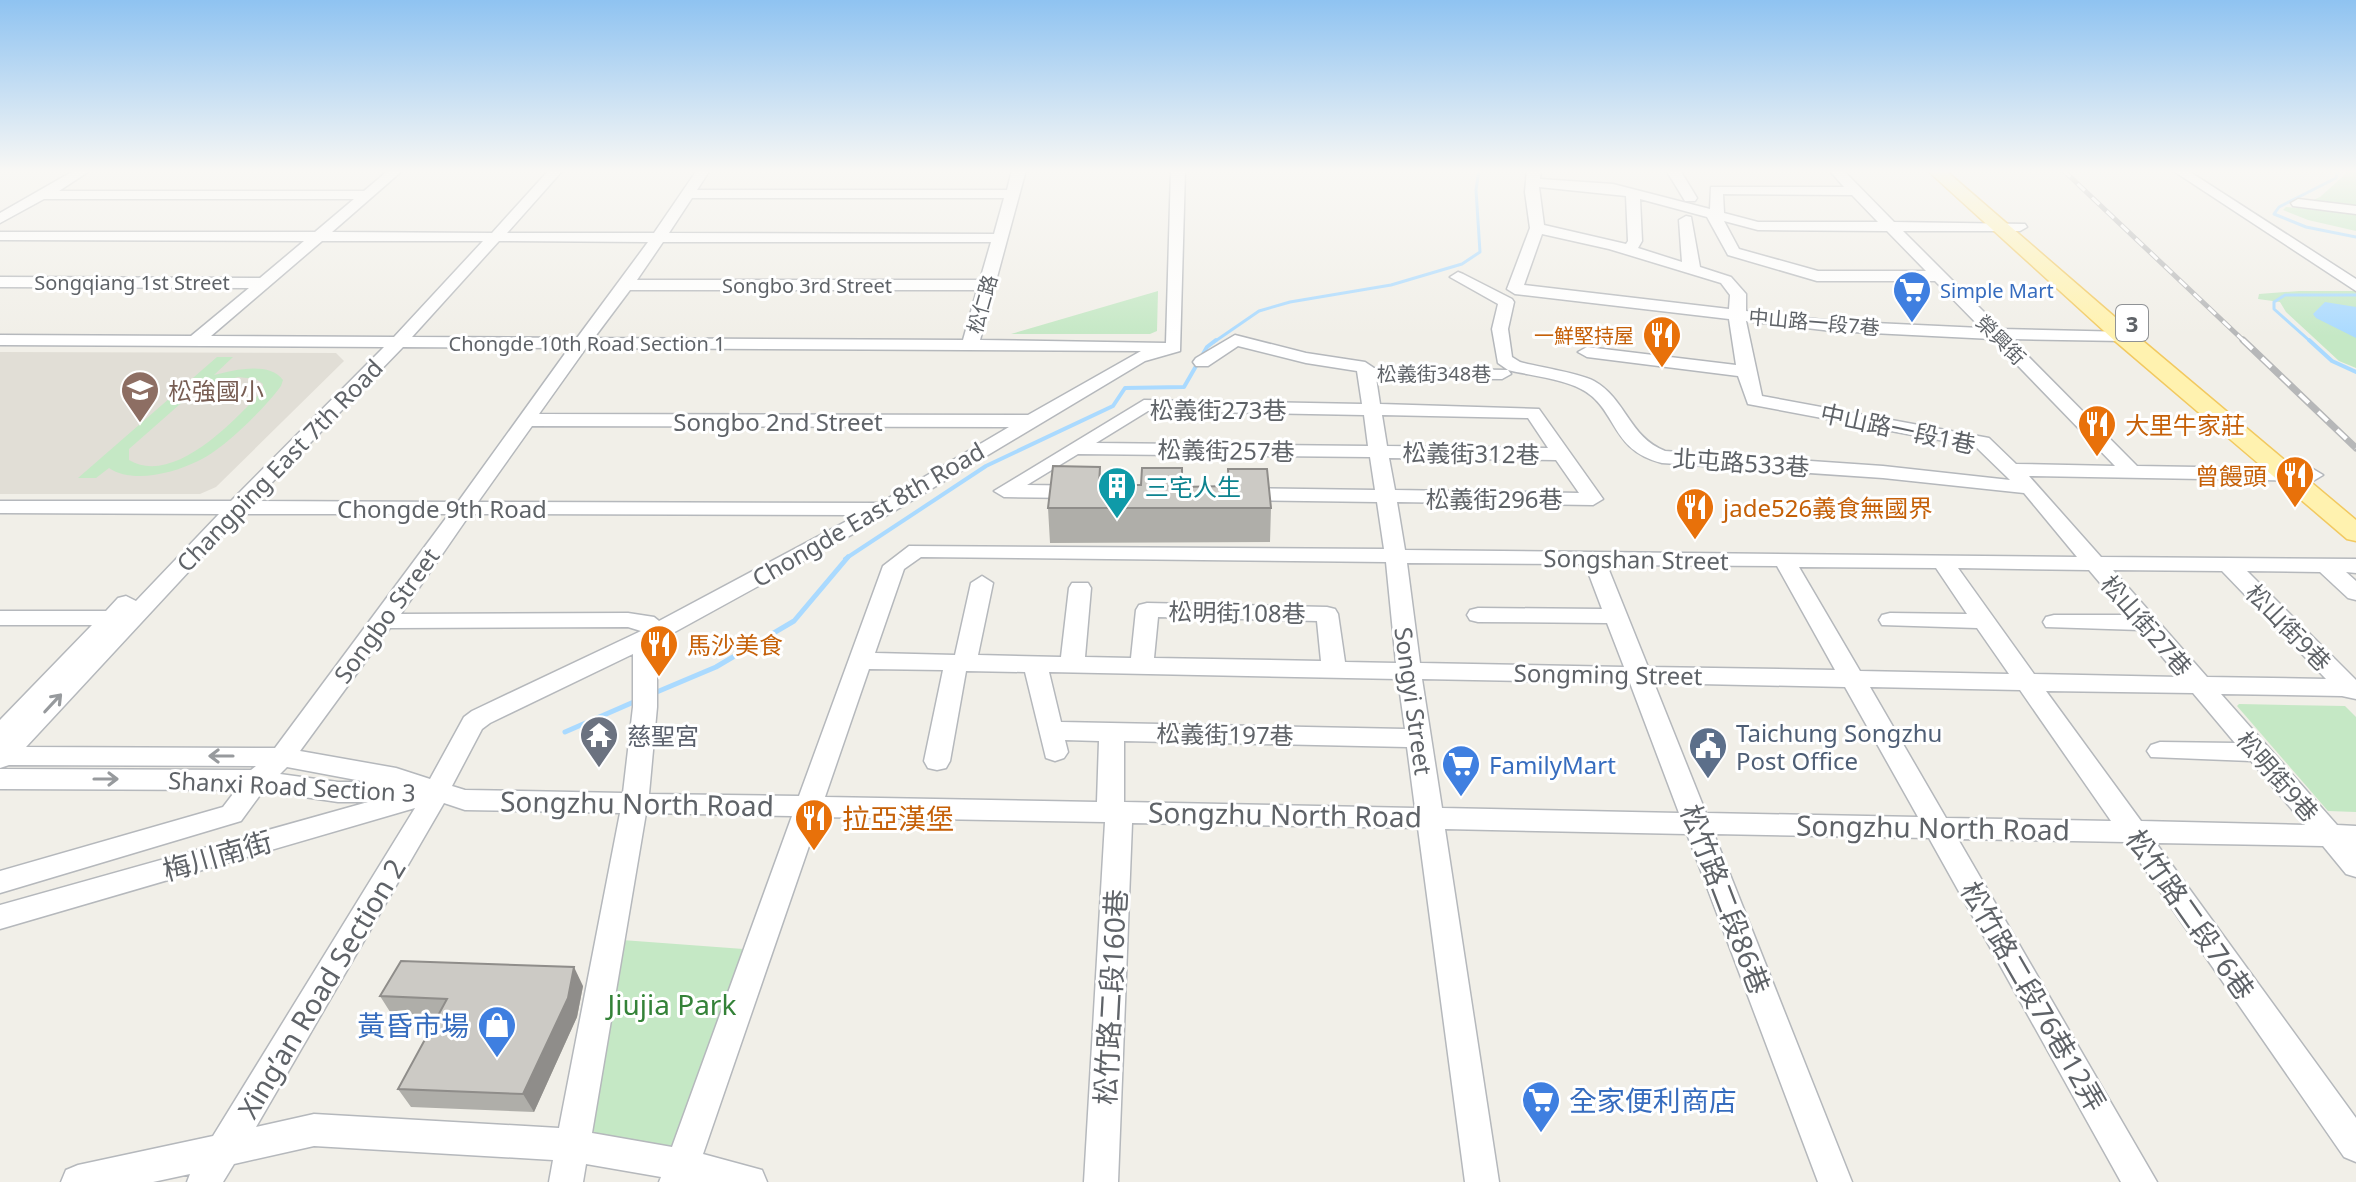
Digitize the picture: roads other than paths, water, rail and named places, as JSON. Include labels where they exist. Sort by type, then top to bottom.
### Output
[{"type":"main road","name":"3","points":[[2010,225],[2302,475],[2356,533]]},
{"type":"main road","name":"3","points":[[2012,227],[2123,336],[2302,475],[2356,512]]},
{"type":"street","points":[[195,341],[332,225]]},
{"type":"street","name":"Changping East 7th Road","points":[[488,237],[498,225]]},
{"type":"street","name":"Changping East 7th Road","points":[[1,757],[112,618],[226,508],[500,225]]},
{"type":"street","name":"Songbo Street","points":[[257,780],[282,757],[384,621],[666,225]]},
{"type":"street","name":"松仁路","points":[[970,344],[1004,225]]},
{"type":"street","points":[[1174,347],[1177,225]]},
{"type":"street","points":[[1632,225],[1632,246]]},
{"type":"street","points":[[1687,225],[1691,264]]},
{"type":"street","points":[[1720,225],[1733,252],[1817,276],[1939,276]]},
{"type":"street","points":[[1754,225],[2012,227]]},
{"type":"street","points":[[2263,225],[2355,285]]},
{"type":"street","name":"榮興街","points":[[1892,226],[2134,474]]},
{"type":"street","name":"中山路一段1巷","points":[[1537,228],[1632,246],[1691,264],[1726,280],[1738,294],[1736,315],[1744,371],[1754,400],[1982,442],[2010,470]]},
{"type":"street","name":"中山路一段7巷","points":[[1537,228],[1515,289],[1832,326],[2123,336]]},
{"type":"street","points":[[0,236],[1000,238]]},
{"type":"street","name":"北屯路533巷","points":[[1458,277],[1506,302],[1500,329],[1504,359],[1514,366],[1588,385],[1613,410],[1633,441],[1642,449],[1662,457],[1883,472],[2030,488]]},
{"type":"street","name":"Songqiang 1st Street","points":[[0,282],[264,283]]},
{"type":"street","name":"Songbo 3rd Street","points":[[626,285],[987,285]]},
{"type":"street","name":"Chongde 10th Road Section 1","points":[[0,340],[1174,347]]},
{"type":"street","points":[[1202,362],[1235,340],[1306,358],[1343,361],[1365,367],[1366,373]]},
{"type":"street","name":"Chongde East 8th Road","points":[[434,793],[473,723],[655,631],[884,509],[1139,357],[1174,347]]},
{"type":"street","points":[[1587,352],[1744,371]]},
{"type":"street","name":"松義街348巷","points":[[1366,373],[1502,374]]},
{"type":"street","name":"Songyi Street","points":[[1366,373],[1396,557],[1418,738],[1482,1182]]},
{"type":"street","name":"松義街273巷","points":[[1387,498],[1004,491],[1144,405],[1533,413]]},
{"type":"street","name":"松義街296巷","points":[[1387,498],[1593,499],[1533,413]]},
{"type":"street","name":"Songbo 2nd Street","points":[[526,420],[1030,421]]},
{"type":"street","name":"松義街257巷","points":[[1074,448],[1379,452]]},
{"type":"street","name":"松義街312巷","points":[[1379,452],[1564,454]]},
{"type":"street","points":[[2010,470],[2302,475]]},
{"type":"street","name":"松山街27巷","points":[[2010,470],[2030,488],[2199,685]]},
{"type":"street","name":"Chongde 9th Road","points":[[0,507],[884,509]]},
{"type":"street","name":"Changping East 7th Road","points":[[1,757],[226,508]]},
{"type":"street","name":"Songshan Street","points":[[861,661],[894,566],[916,551],[2356,566]]},
{"type":"street","name":"松竹路二段86巷","points":[[1594,559],[1835,1182]]},
{"type":"street","name":"松竹路二段76巷12弄","points":[[1785,561],[2140,1182]]},
{"type":"street","name":"松竹路二段76巷","points":[[1943,563],[2356,1146]]},
{"type":"street","name":"松山街9巷","points":[[2229,566],[2353,691]]},
{"type":"street","points":[[2327,567],[2356,593]]},
{"type":"street","points":[[937,761],[982,583]]},
{"type":"street","points":[[1072,665],[1080,588]]},
{"type":"street","name":"松明街108巷","points":[[1142,666],[1147,610],[1327,614],[1334,670]]},
{"type":"street","points":[[1478,615],[1616,616]]},
{"type":"street","points":[[0,618],[112,618]]},
{"type":"street","points":[[384,621],[628,620],[646,622],[655,631],[645,649],[645,707],[635,803],[566,1182]]},
{"type":"street","points":[[1890,620],[1983,621]]},
{"type":"street","points":[[2054,622],[2146,623]]},
{"type":"street","points":[[679,1173],[861,661]]},
{"type":"street","name":"Songming Street","points":[[861,661],[2199,685],[2353,691]]},
{"type":"street","name":"松義街197巷","points":[[1035,664],[1053,741],[1112,732],[1418,738]]},
{"type":"street","name":"松明街9巷","points":[[2199,685],[2257,752],[2342,835],[2356,866]]},
{"type":"street","points":[[1112,732],[1114,811]]},
{"type":"street","points":[[2160,751],[2257,752]]},
{"type":"street","name":"Shanxi Road Section 3","points":[[1,757],[282,757],[396,778],[434,793]]},
{"type":"street","name":"Shanxi Road Section 3","points":[[1,757],[257,780],[338,792],[434,793]]},
{"type":"street","points":[[0,882],[232,814],[257,780]]},
{"type":"street","name":"Songzhu North Road","points":[[434,793],[465,800],[2342,835]]},
{"type":"street","name":"梅川南街","points":[[0,917],[434,793]]},
{"type":"street","name":"Xing’an Road Section 2","points":[[204,1182],[423,819],[434,793]]},
{"type":"street","name":"松竹路二段160巷","points":[[1101,1182],[1114,811]]},
{"type":"street","points":[[78,1182],[314,1130],[571,1145],[679,1173],[750,1182]]},
{"type":"water","points":[[2325,302],[2356,307],[2356,338],[2316,318],[2313,314]]},
{"type":"waterway","points":[[1214,342],[1259,311],[1290,302],[1391,285],[1462,264],[1480,252],[1478,225]]},
{"type":"waterway","points":[[2301,225],[2356,237]]},
{"type":"waterway","points":[[2311,342],[2274,309],[2274,302],[2285,295],[2356,295]]},
{"type":"waterway","points":[[848,557],[986,466],[1113,406],[1125,388],[1184,387],[1207,347],[1216,340]]},
{"type":"waterway","points":[[2309,340],[2332,361],[2356,372]]},
{"type":"waterway","points":[[652,694],[716,667],[794,621],[848,557]]},
{"type":"waterway","points":[[565,732],[636,701]]},
{"type":"railway","points":[[2121,225],[2245,342]]},
{"type":"railway","points":[[2243,340],[2356,448]]},
{"type":"place","name":"Simple Mart","points":[[1912,324]]},
{"type":"place","name":"一鮮堅持屋","points":[[1662,369]]},
{"type":"place","name":"松強國小","points":[[140,424]]},
{"type":"place","name":"大里牛家莊","points":[[2097,458]]},
{"type":"place","name":"曾饅頭","points":[[2295,509]]},
{"type":"place","name":"三宅人生","points":[[1117,520]]},
{"type":"place","name":"jade526義食無國界","points":[[1695,541]]},
{"type":"place","name":"馬沙美食","points":[[659,678]]},
{"type":"place","name":"慈聖宮","points":[[599,769]]},
{"type":"place","name":"Taichung Songzhu Post Office","points":[[1708,780]]},
{"type":"place","name":"FamilyMart","points":[[1461,798]]},
{"type":"place","name":"拉亞漢堡","points":[[814,852]]},
{"type":"place","name":"黃昏市場","points":[[497,1059]]},
{"type":"place","name":"全家便利商店","points":[[1541,1134]]},
{"type":"park label","name":"Jiujia Park","points":[[672,1004]]}]
